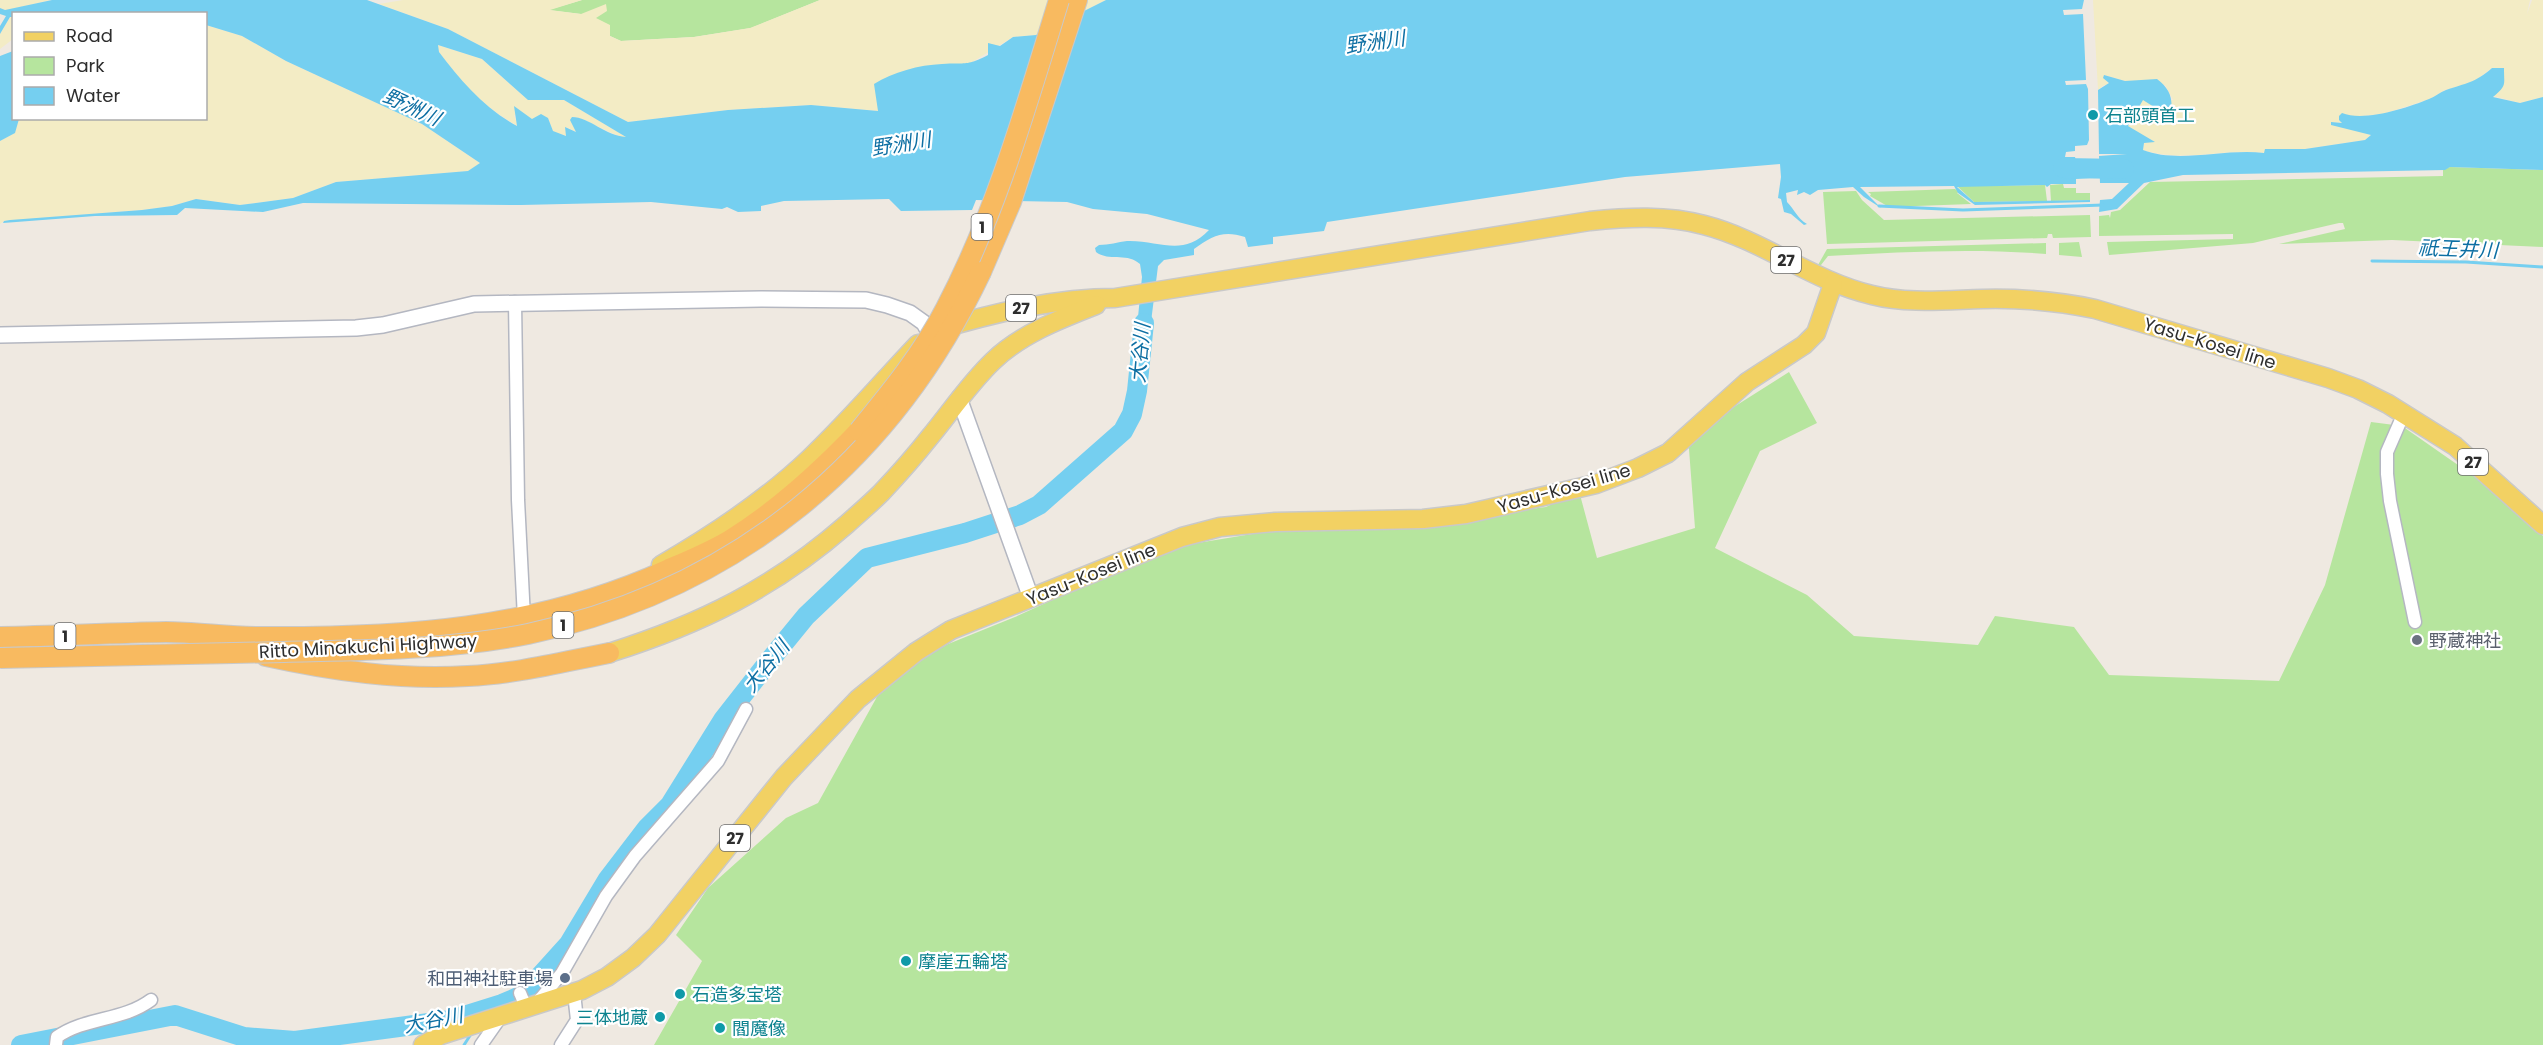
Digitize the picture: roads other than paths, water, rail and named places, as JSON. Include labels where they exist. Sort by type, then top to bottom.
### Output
[{"type":"highway","name":"Ritto Minakuchi Highway","points":[[0,637],[166,632],[254,638],[423,633],[525,618],[611,594],[729,541],[788,498],[832,459],[859,430],[925,344],[964,273],[997,189],[1059,0]]},
{"type":"highway","name":"Ritto Minakuchi Highway","points":[[0,658],[350,651],[436,646],[525,634],[577,622],[671,587],[722,561],[801,506],[843,470],[908,397],[942,346],[976,282],[1011,202],[1077,0]]},
{"type":"highway","name":"1","points":[[131,634],[247,652],[333,670],[421,677],[481,675],[609,653]]},
{"type":"main road","name":"Yasu-Kosei line","points":[[929,332],[1002,311],[1096,298],[1123,297],[1590,221],[1634,217],[1704,225],[1743,239],[1833,284],[1875,296],[1926,301],[2023,298],[2061,301],[2328,378],[2358,389],[2404,413],[2456,446],[2543,525]]},
{"type":"main road","name":"Yasu-Kosei line","points":[[423,1045],[441,1035],[503,1014],[527,1002],[574,993],[607,977],[633,957],[657,935],[784,777],[858,699],[916,652],[951,630],[1182,537],[1220,527],[1275,522],[1423,519],[1466,514],[1596,483],[1638,468],[1668,453],[1748,382],[1804,345],[1816,333],[1833,284]]},
{"type":"main road","name":"Yasu-Kosei line","points":[[959,398],[994,360],[1028,336],[1048,324],[1123,297]]},
{"type":"main road","points":[[611,594],[689,549],[782,483],[848,420],[929,332]]},
{"type":"main road","name":"27","points":[[609,653],[659,637],[705,618],[773,581],[827,541],[879,495],[930,438],[959,398]]},
{"type":"street","points":[[0,335],[356,328],[383,325],[474,304],[761,299],[866,300],[910,313],[924,323],[929,332]]},
{"type":"street","points":[[515,302],[519,500],[525,618]]},
{"type":"street","points":[[959,398],[1031,598]]},
{"type":"street","points":[[2404,413],[2387,452],[2387,474],[2390,501],[2415,622]]},
{"type":"street","points":[[527,1002],[562,973],[606,896],[635,856],[718,761],[746,709]]},
{"type":"street","points":[[561,1045],[577,1020],[574,993]]},
{"type":"street","points":[[56,1042],[70,1028],[138,1010],[151,1000]]},
{"type":"street","points":[[481,1045],[503,1014]]},
{"type":"water","name":"野洲川","points":[[52,0],[367,0],[448,29],[628,122],[728,110],[811,105],[878,111],[874,84],[881,80],[915,68],[974,61],[988,55],[988,43],[1000,46],[1013,37],[1036,35],[1106,0],[2084,0],[2082,9],[2063,10],[2064,15],[2083,14],[2086,80],[2065,81],[2066,85],[2086,84],[2089,140],[2087,145],[2075,146],[2075,151],[2066,152],[2065,157],[2075,157],[2076,161],[2089,161],[2090,178],[2076,179],[2076,184],[2051,184],[2047,187],[2045,185],[1957,187],[1974,202],[2090,200],[2090,202],[1975,205],[1958,193],[1954,186],[1860,187],[1881,208],[1853,187],[1818,190],[1810,195],[1804,192],[1797,195],[1798,190],[1786,193],[1787,202],[1807,224],[1804,225],[1791,214],[1784,212],[1781,199],[1778,198],[1780,164],[1625,177],[1327,222],[1324,231],[1273,237],[1273,244],[1248,247],[1245,237],[1224,234],[1200,244],[1194,249],[1194,255],[1164,260],[1158,266],[1149,338],[1145,338],[1144,348],[1138,348],[1139,338],[1136,337],[1142,277],[1140,264],[1129,258],[1101,255],[1096,252],[1095,248],[1099,245],[1127,241],[1180,246],[1199,238],[1209,230],[1147,214],[1093,209],[1067,202],[976,200],[972,210],[901,211],[889,199],[784,201],[761,206],[761,211],[738,212],[727,207],[722,209],[651,202],[521,205],[303,203],[263,212],[185,208],[177,215],[95,216],[3,223],[10,220],[142,210],[172,206],[196,199],[240,205],[293,198],[336,182],[468,171],[480,163],[422,124],[286,61],[242,36],[207,25],[207,12],[12,12],[12,17],[0,34],[0,26],[6,16],[0,14],[0,8],[5,10]],"holes":[[[438,45],[482,59],[528,100],[564,100],[626,137],[572,117],[570,120],[576,132],[565,127],[566,136],[553,131],[548,118],[541,114],[532,119],[514,106],[517,126],[494,111],[474,93],[439,52]]]},
{"type":"water","points":[[12,51],[12,120],[19,120],[15,133],[0,141],[0,56]]},
{"type":"water","points":[[2492,68],[2504,68],[2504,85],[2493,97],[2520,103],[2543,97],[2543,170],[2450,167],[2445,170],[2183,175],[2144,183],[2117,209],[2099,212],[2100,200],[2112,199],[2129,183],[2100,183],[2099,156],[2127,154],[2099,154],[2098,90],[2109,83],[2103,78],[2104,75],[2125,81],[2157,79],[2170,94],[2171,114],[2165,114],[2143,100],[2128,126],[2155,142],[2144,143],[2143,150],[2157,154],[2187,156],[2234,152],[2264,153],[2265,149],[2305,149],[2365,140],[2371,135],[2331,125],[2331,122],[2342,123],[2339,116],[2342,113],[2373,115],[2409,106],[2475,80]]},
{"type":"waterway","points":[[2063,168],[2124,169]]},
{"type":"waterway","points":[[1879,206],[1963,210],[2103,205]]},
{"type":"waterway","name":"祇王井川","points":[[2372,261],[2466,262],[2543,267]]},
{"type":"waterway","name":"大谷川","points":[[21,1045],[175,1015],[244,1037],[295,1041],[451,1020],[523,995],[569,944],[608,879],[647,828],[670,805],[723,720],[770,660],[806,616],[867,558],[965,533],[1020,515],[1039,505],[1123,431],[1132,414],[1137,391],[1144,323]]},
{"type":"waterway","points":[[464,1045],[471,1034]]},
{"type":"place","name":"石部頭首工","points":[[2093,115]]},
{"type":"place","name":"野蔵神社","points":[[2417,640]]},
{"type":"place","name":"摩崖五輪塔","points":[[906,961]]},
{"type":"place","name":"和田神社駐車場","points":[[565,978]]},
{"type":"place","name":"石造多宝塔","points":[[680,994]]},
{"type":"place","name":"三体地蔵","points":[[660,1017]]},
{"type":"place","name":"閻魔像","points":[[720,1028]]}]
